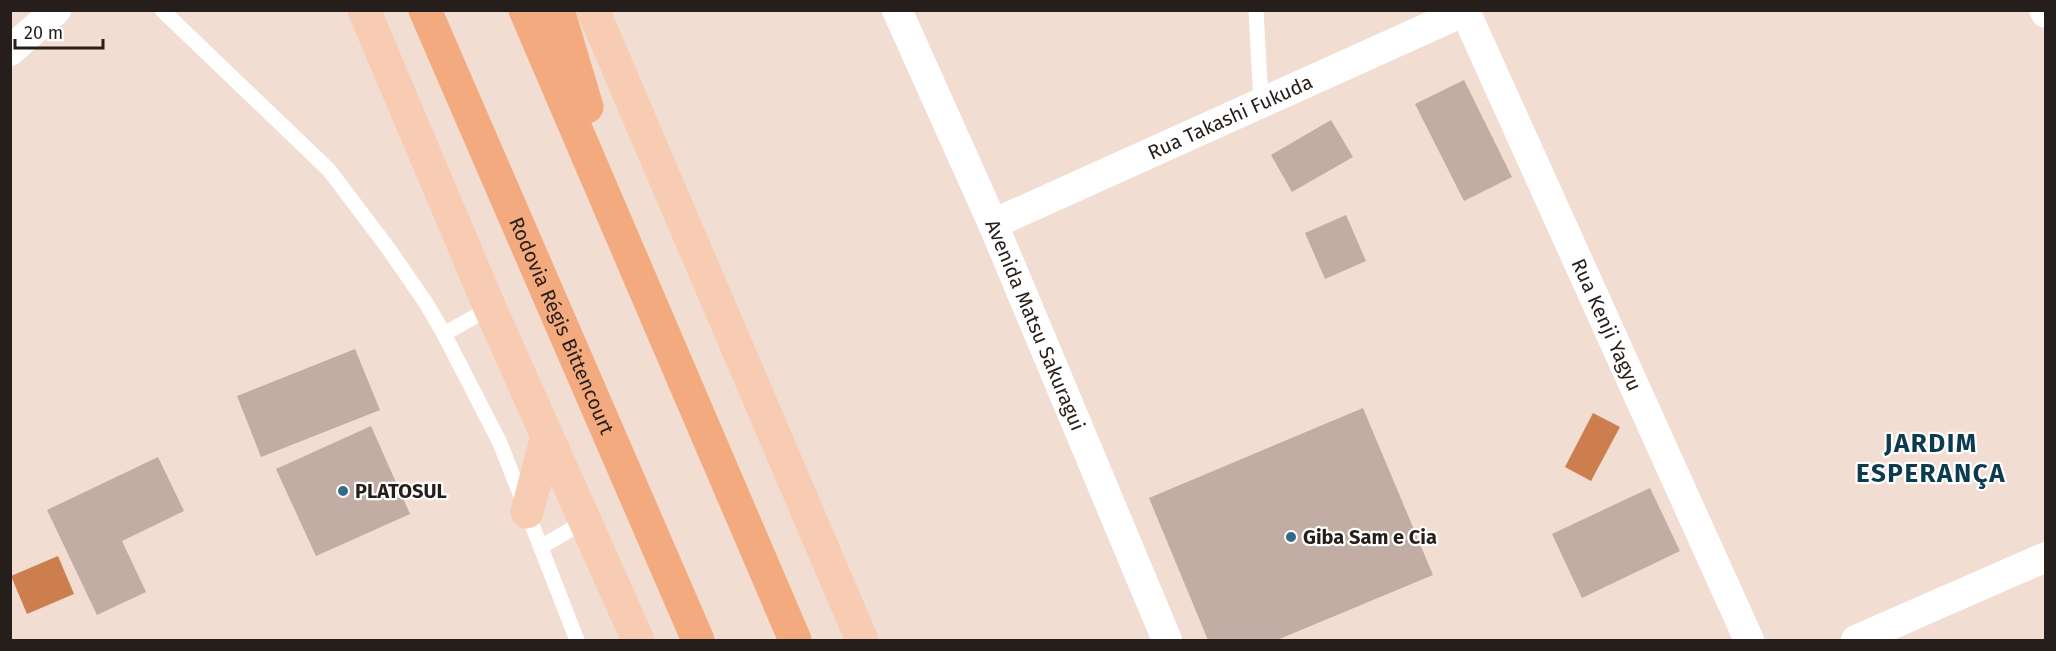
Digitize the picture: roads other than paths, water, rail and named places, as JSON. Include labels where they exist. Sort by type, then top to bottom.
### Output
[{"type":"highway","name":"Rodovia Régis Bittencourt","points":[[425,10],[698,640]]},
{"type":"highway","points":[[525,10],[795,640]]},
{"type":"highway","points":[[558,10],[646,291]]},
{"type":"main road","points":[[364,10],[490,308],[638,640]]},
{"type":"main road","points":[[593,10],[862,640]]},
{"type":"main road","points":[[527,512],[547,436]]},
{"type":"street","points":[[10,51],[56,10]]},
{"type":"street","name":"Avenida Matsu Sakuragui","points":[[897,10],[993,224],[1167,640]]},
{"type":"street","name":"Rua Takashi Fukuda","points":[[993,224],[1465,10]]},
{"type":"street","name":"Rua Kenji Yagyu","points":[[1465,10],[1749,640]]},
{"type":"street","points":[[1856,640],[2046,556]]},
{"type":"lane","points":[[162,10],[329,170],[426,303],[500,443],[577,640]]},
{"type":"lane","points":[[1256,10],[1261,102]]},
{"type":"lane","points":[[444,334],[490,308]]},
{"type":"lane","points":[[541,547],[585,521]]},
{"type":"place","name":"PLATOSUL","points":[[343,491]]},
{"type":"place","name":"Giba Sam e Cia","points":[[1291,537]]},
{"type":"district","name":"JARDIM ESPERANÇA","points":[[1931,458]]}]
